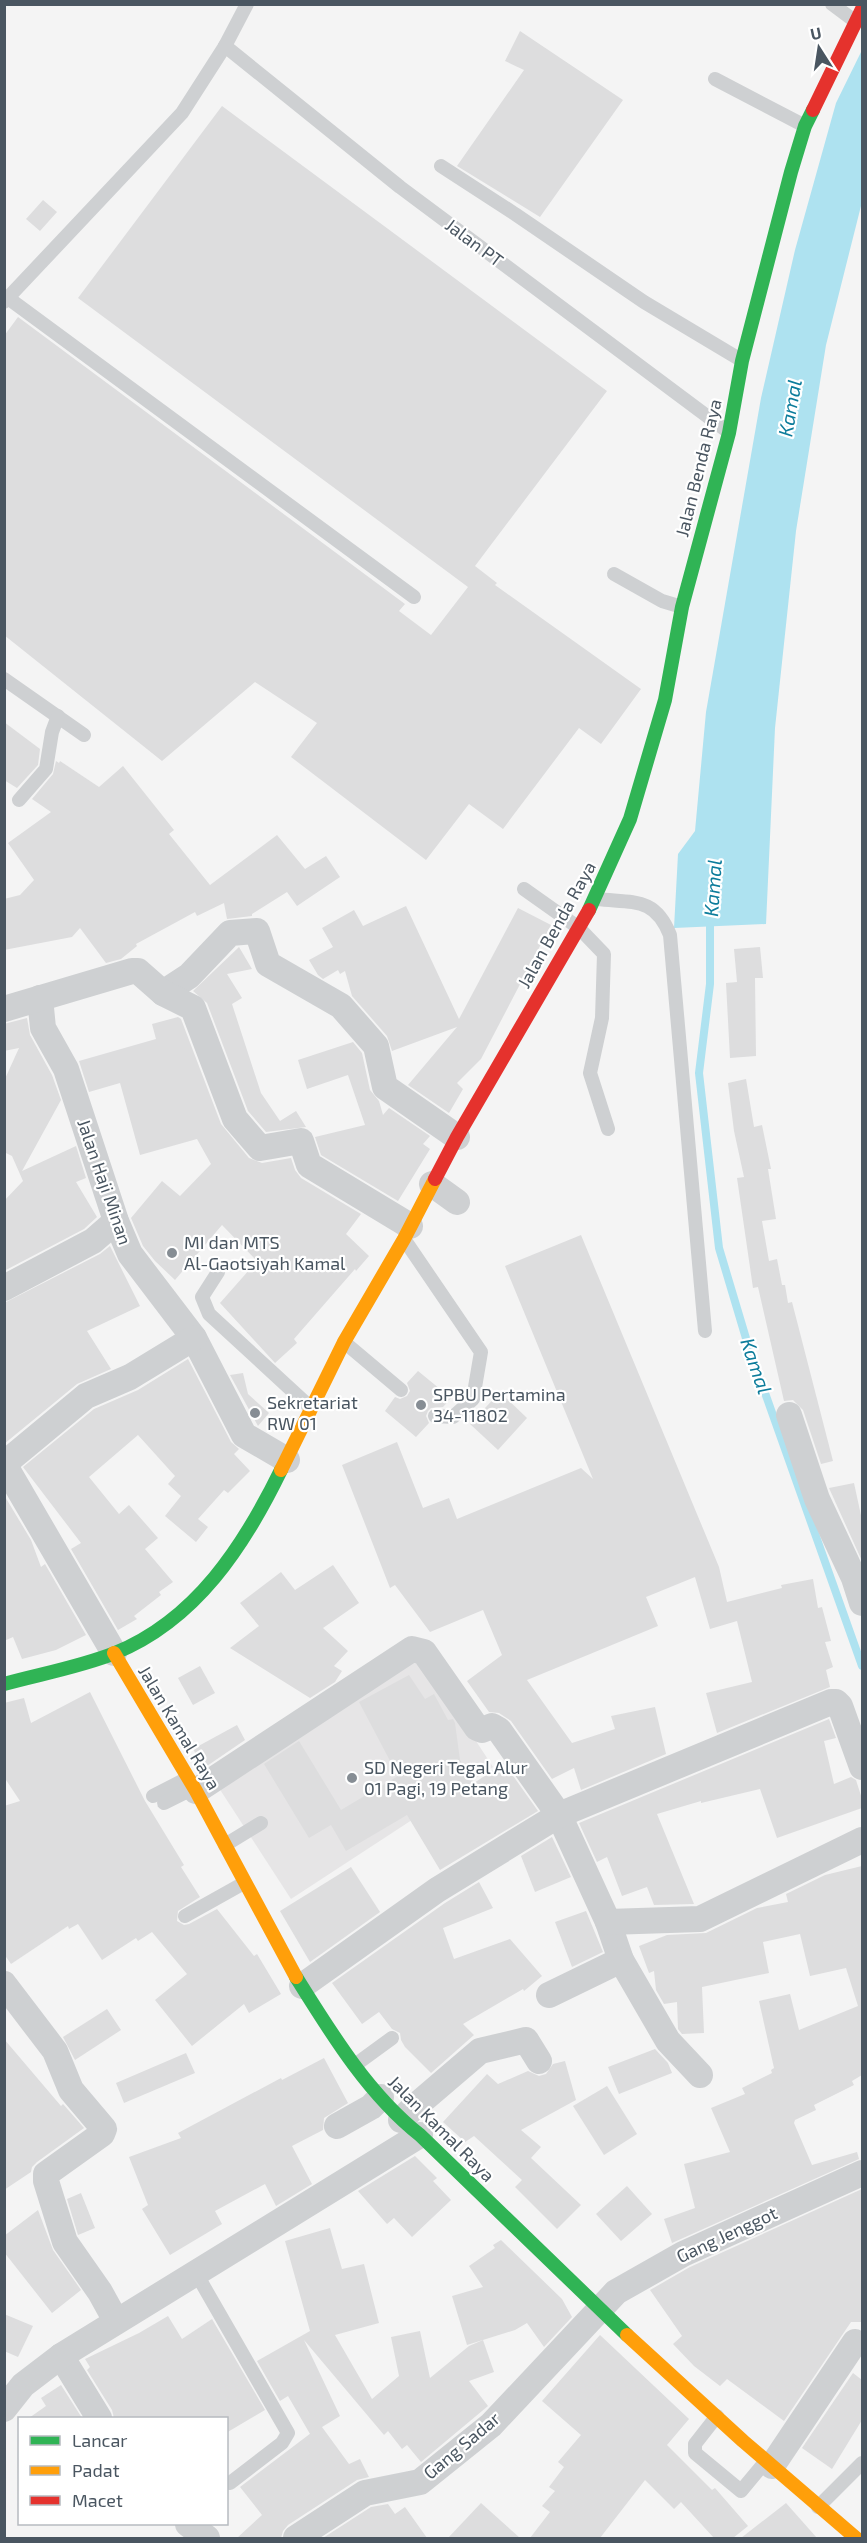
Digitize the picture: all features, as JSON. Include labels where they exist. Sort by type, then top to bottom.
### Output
[{"type":"main road","name":"Jalan Benda Raya","points":[[4,1684],[114,1653],[158,1629],[183,1611],[202,1593],[278,1498],[287,1460],[344,1342],[408,1238],[446,1194],[457,1137],[596,899],[630,819],[665,700],[682,607],[729,433],[742,360],[791,172],[805,126],[859,15]]},
{"type":"main road","name":"Jalan Kamal Raya","points":[[114,1653],[193,1786],[302,1986],[354,2065],[411,2127],[455,2160],[601,2311],[818,2507],[856,2538]]},
{"type":"street","points":[[163,993],[189,976],[230,933],[257,931],[268,964],[341,1006],[376,1046],[385,1087],[457,1137]]},
{"type":"street","points":[[4,1009],[138,971],[163,993],[193,1008],[235,1119],[260,1148],[301,1141],[309,1165],[408,1238]]},
{"type":"street","name":"Jalan Haji Minan","points":[[40,998],[43,1029],[66,1069],[116,1221],[130,1254],[194,1338],[244,1435],[287,1460]]},
{"type":"street","points":[[4,1288],[93,1241],[116,1221]]},
{"type":"street","points":[[114,1653],[4,1464],[86,1396],[130,1377],[194,1338]]},
{"type":"street","points":[[789,1415],[817,1499],[854,1578],[862,1603]]},
{"type":"street","points":[[193,1786],[412,1649],[424,1652],[477,1728],[482,1730],[492,1726],[499,1730],[559,1815],[608,1922],[621,1960],[668,2041],[700,2075]]},
{"type":"street","points":[[302,1986],[437,1890],[559,1815],[831,1702],[836,1702],[840,1706],[862,1767]]},
{"type":"street","points":[[608,1922],[700,1919],[862,1840]]},
{"type":"street","points":[[549,1995],[621,1960]]},
{"type":"street","points":[[4,1984],[55,2051],[71,2090],[104,2129],[102,2134],[46,2174],[46,2181],[65,2242],[100,2292],[116,2321]]},
{"type":"street","points":[[4,2409],[23,2385],[61,2356],[196,2273],[411,2127],[411,2110],[480,2051],[526,2040],[539,2061]]},
{"type":"street","points":[[337,2126],[371,2107],[381,2097]]},
{"type":"street","name":"Gang Jenggot","points":[[601,2311],[616,2292],[683,2254],[862,2173]]},
{"type":"street","name":"Gang Sadar","points":[[296,2538],[365,2493],[420,2482],[491,2426],[601,2311]]},
{"type":"street","points":[[769,2463],[855,2342]]},
{"type":"street","points":[[61,2356],[98,2417]]},
{"type":"street","points":[[191,2525],[207,2538]]},
{"type":"lane","points":[[247,4],[225,46],[182,113],[7,300],[414,597]]},
{"type":"lane","points":[[832,4],[859,15]]},
{"type":"lane","name":"Jalan PT","points":[[225,46],[400,187],[729,433]]},
{"type":"lane","points":[[715,80],[805,126]]},
{"type":"lane","points":[[441,166],[644,302],[742,360]]},
{"type":"lane","points":[[614,574],[662,601],[682,607]]},
{"type":"lane","points":[[4,679],[84,735]]},
{"type":"lane","points":[[19,800],[46,769],[52,732],[58,716]]},
{"type":"lane","points":[[524,889],[579,928],[604,954],[602,1018],[590,1073],[608,1129]]},
{"type":"lane","points":[[596,899],[643,904],[663,918],[670,935],[705,1331]]},
{"type":"lane","points":[[408,1238],[429,1275],[481,1352],[473,1400],[453,1417],[435,1416]]},
{"type":"lane","points":[[218,1272],[202,1297],[209,1314],[312,1408]]},
{"type":"lane","points":[[344,1342],[401,1390]]},
{"type":"lane","points":[[158,1800],[193,1786]]},
{"type":"lane","points":[[225,1845],[261,1822]]},
{"type":"lane","points":[[184,1916],[244,1883]]},
{"type":"lane","points":[[354,2065],[392,2038]]},
{"type":"lane","points":[[196,2273],[288,2433],[282,2443],[230,2483]]},
{"type":"lane","points":[[717,2416],[694,2444],[694,2453],[741,2491],[769,2463]]},
{"type":"lane","points":[[818,2507],[862,2463]]},
{"type":"shaded area","name":"SD Negeri Tegal Alur 01 Pagi, 19 Petang","points":[[419,1654],[493,1767],[291,1899],[217,1785]]},
{"type":"water","points":[[862,50],[862,202],[826,345],[796,531],[775,728],[766,924],[674,928],[678,854],[695,831],[706,712],[761,398],[795,250],[836,103]]},
{"type":"building","points":[[520,31],[623,100],[540,217],[457,166],[524,70],[505,61]]},
{"type":"building","points":[[222,106],[607,391],[475,566],[497,583],[495,585],[641,689],[601,744],[579,728],[503,829],[469,804],[426,860],[291,757],[317,723],[255,682],[162,761],[4,635],[4,336],[18,317],[405,604],[399,611],[431,635],[468,587],[78,298]]},
{"type":"building","points":[[43,200],[57,212],[40,231],[26,219]]},
{"type":"building","points":[[4,722],[40,749],[38,765],[17,788],[4,780]]},
{"type":"building","points":[[56,761],[59,763],[60,761],[99,787],[123,766],[174,830],[169,834],[210,885],[277,835],[305,869],[326,856],[340,877],[297,906],[287,892],[252,916],[227,919],[224,903],[197,916],[195,912],[136,944],[137,946],[121,959],[106,963],[80,928],[72,937],[4,950],[4,899],[20,895],[34,880],[8,843],[51,812],[32,799],[53,774]]},
{"type":"building","points":[[406,906],[459,1019],[518,908],[551,925],[481,1059],[457,1083],[463,1089],[449,1113],[408,1085],[457,1027],[392,1051],[387,1036],[352,996],[345,971],[340,974],[338,970],[323,979],[309,960],[333,947],[322,928],[354,910],[363,926]]},
{"type":"building","points":[[239,947],[252,969],[227,974],[242,998],[232,1004],[261,1093],[280,1121],[296,1111],[306,1127],[266,1132],[248,1111],[207,1003],[193,991]]},
{"type":"building","points":[[760,947],[763,978],[755,978],[756,1056],[730,1058],[726,983],[737,982],[734,949]]},
{"type":"building","points":[[178,1017],[181,1019],[221,1124],[249,1158],[262,1163],[291,1158],[301,1178],[361,1214],[346,1234],[369,1256],[294,1339],[297,1343],[275,1363],[220,1303],[257,1261],[222,1225],[175,1280],[143,1246],[131,1218],[162,1181],[180,1196],[211,1164],[197,1139],[140,1155],[120,1083],[89,1092],[79,1061],[156,1039],[152,1024]]},
{"type":"building","points":[[27,1018],[30,1035],[52,1075],[61,1100],[22,1171],[76,1146],[86,1178],[76,1182],[97,1217],[84,1229],[4,1271],[4,1201],[23,1181],[12,1156],[4,1152],[4,1081],[19,1048],[4,1051],[4,1024]]},
{"type":"building","points":[[353,1042],[362,1053],[370,1090],[379,1101],[383,1115],[389,1108],[430,1136],[423,1144],[430,1149],[398,1201],[321,1155],[315,1137],[365,1125],[348,1075],[307,1089],[298,1060]]},
{"type":"building","points":[[746,1079],[754,1127],[762,1125],[771,1169],[768,1169],[776,1219],[762,1221],[769,1261],[777,1259],[788,1303],[792,1302],[833,1461],[821,1464],[803,1410],[793,1400],[784,1401],[758,1287],[753,1288],[737,1178],[744,1177],[734,1131],[728,1083]]},
{"type":"building","points":[[581,1235],[719,1567],[727,1602],[782,1588],[781,1585],[813,1579],[818,1608],[822,1607],[831,1641],[825,1642],[833,1667],[826,1670],[830,1687],[717,1733],[706,1693],[752,1682],[737,1621],[710,1629],[695,1577],[646,1597],[658,1626],[527,1680],[572,1743],[615,1729],[611,1716],[655,1707],[666,1754],[581,1790],[574,1768],[552,1779],[511,1721],[499,1713],[489,1712],[467,1681],[502,1655],[483,1610],[430,1632],[395,1585],[390,1588],[342,1465],[397,1442],[423,1508],[449,1498],[457,1519],[581,1468],[593,1479],[505,1266]]},
{"type":"building","points":[[110,1246],[140,1306],[87,1331],[111,1369],[77,1384],[4,1444],[4,1303],[100,1254]]},
{"type":"building","points":[[188,1359],[231,1442],[239,1449],[234,1454],[250,1471],[228,1493],[224,1490],[198,1519],[208,1527],[196,1542],[165,1516],[181,1496],[168,1484],[175,1476],[138,1435],[89,1477],[119,1514],[129,1505],[158,1538],[145,1549],[173,1582],[159,1592],[161,1595],[134,1616],[137,1619],[118,1630],[71,1549],[81,1543],[23,1467],[94,1409],[138,1390]]},
{"type":"building","points":[[418,1371],[451,1398],[443,1407],[431,1408],[428,1411],[426,1416],[429,1423],[416,1437],[385,1411],[395,1397],[400,1399],[407,1396],[410,1391],[407,1383]]},
{"type":"building","points":[[243,1373],[248,1394],[269,1413],[258,1426],[230,1375]]},
{"type":"building","points":[[500,1392],[527,1418],[498,1450],[470,1424]]},
{"type":"building","points":[[854,1483],[862,1520],[862,1561],[829,1488]]},
{"type":"building","points":[[4,1495],[31,1540],[41,1567],[45,1564],[86,1635],[56,1650],[22,1659],[13,1637],[4,1641]]},
{"type":"building","points":[[333,1565],[359,1603],[323,1628],[348,1651],[334,1666],[342,1671],[335,1682],[310,1698],[230,1648],[259,1626],[240,1603],[281,1572],[295,1590]]},
{"type":"building","points":[[200,1666],[215,1693],[193,1705],[178,1678]]},
{"type":"building","points":[[409,1675],[425,1699],[434,1694],[448,1720],[453,1719],[460,1760],[474,1783],[504,1763],[538,1811],[440,1870],[407,1815],[346,1851],[331,1825],[309,1838],[264,1764],[299,1741],[341,1810],[398,1776],[359,1702]]},
{"type":"building","points":[[90,1692],[145,1801],[184,1865],[181,1867],[200,1897],[178,1911],[177,1921],[184,1925],[189,1924],[217,1909],[254,1956],[257,1954],[281,1994],[249,2013],[244,2004],[192,2046],[155,2000],[187,1974],[152,1932],[138,1941],[136,1938],[102,1960],[78,1924],[69,1929],[68,1926],[11,1964],[4,1954],[4,1806],[20,1801],[4,1777],[4,1703],[24,1698],[31,1723]]},
{"type":"building","points":[[829,1719],[836,1738],[824,1741],[834,1784],[851,1777],[856,1780],[862,1799],[862,1808],[777,1838],[760,1789],[701,1803],[701,1801],[657,1814],[694,1904],[654,1905],[647,1887],[622,1896],[607,1857],[597,1862],[579,1823]]},
{"type":"building","points":[[237,1725],[245,1740],[204,1768],[193,1749]]},
{"type":"building","points":[[552,1837],[571,1877],[535,1892],[521,1856]]},
{"type":"building","points":[[862,1866],[862,2075],[852,2081],[854,2085],[814,2105],[816,2110],[795,2120],[794,2123],[812,2165],[857,2152],[859,2159],[672,2243],[664,2219],[695,2208],[684,2164],[730,2152],[711,2108],[745,2094],[742,2088],[772,2073],[771,2070],[774,2068],[759,2001],[790,1994],[799,2030],[858,2006],[846,1968],[810,1976],[800,1934],[763,1942],[769,1973],[702,1987],[704,2033],[682,2034],[678,2029],[677,2002],[664,2004],[656,1990],[654,1971],[649,1973],[639,1946],[667,1935],[706,1933],[757,1908],[788,1902],[786,1894],[825,1875]]},
{"type":"building","points":[[351,1867],[380,1912],[310,1962],[280,1911]]},
{"type":"building","points":[[479,1882],[493,1908],[443,1928],[454,1959],[510,1939],[542,1976],[524,1991],[523,1989],[463,2024],[474,2035],[431,2073],[405,2047],[400,2033],[392,2029],[379,2012],[362,2024],[332,1983],[445,1903]]},
{"type":"building","points":[[586,1911],[603,1952],[572,1967],[555,1922]]},
{"type":"building","points":[[107,2009],[121,2030],[75,2060],[63,2037]]},
{"type":"building","points":[[4,2039],[61,2106],[63,2104],[84,2128],[37,2162],[31,2172],[4,2190]]},
{"type":"building","points":[[655,2049],[668,2063],[672,2073],[619,2094],[608,2067]]},
{"type":"building","points":[[186,2053],[195,2073],[124,2103],[116,2083]]},
{"type":"building","points":[[324,2058],[348,2103],[324,2118],[323,2130],[292,2146],[312,2184],[276,2206],[265,2184],[215,2211],[222,2224],[170,2255],[142,2209],[148,2205],[129,2157],[181,2138],[178,2133],[281,2078],[282,2080]]},
{"type":"building","points":[[565,2061],[576,2100],[521,2130],[541,2147],[531,2158],[581,2205],[557,2229],[515,2187],[522,2180],[474,2136],[465,2142],[443,2122],[487,2074],[498,2084],[528,2071],[539,2076],[546,2074],[553,2064]]},
{"type":"building","points":[[607,2086],[637,2134],[604,2155],[573,2106]]},
{"type":"building","points":[[415,2156],[437,2178],[433,2181],[451,2200],[412,2237],[394,2218],[387,2224],[358,2191]]},
{"type":"building","points":[[627,2186],[652,2214],[621,2241],[596,2214]]},
{"type":"building","points":[[862,2189],[862,2322],[851,2322],[784,2421],[727,2379],[720,2386],[694,2366],[673,2344],[682,2336],[650,2290],[690,2267]]},
{"type":"building","points":[[81,2193],[95,2228],[78,2235],[67,2199]]},
{"type":"building","points":[[38,2210],[53,2250],[81,2290],[52,2313],[4,2252],[4,2236]]},
{"type":"building","points":[[330,2228],[342,2269],[364,2264],[379,2323],[335,2335],[372,2399],[399,2376],[391,2337],[420,2331],[430,2378],[469,2346],[483,2340],[494,2372],[469,2381],[488,2406],[421,2462],[407,2445],[402,2449],[388,2431],[384,2435],[304,2340],[340,2416],[322,2427],[349,2464],[360,2459],[369,2477],[357,2480],[288,2525],[281,2538],[237,2538],[262,2515],[240,2487],[310,2434],[288,2396],[280,2401],[257,2361],[310,2331],[285,2241]]},
{"type":"building","points":[[501,2240],[562,2299],[572,2317],[544,2347],[527,2323],[515,2330],[467,2345],[452,2296],[483,2287],[469,2266],[495,2248],[493,2245]]},
{"type":"building","points":[[4,2314],[33,2326],[18,2357],[4,2351]]},
{"type":"building","points":[[168,2316],[182,2339],[212,2319],[265,2410],[228,2432],[228,2417],[114,2417],[112,2410],[87,2370],[90,2367],[85,2359]]},
{"type":"building","points":[[600,2335],[689,2419],[667,2445],[712,2490],[715,2488],[748,2526],[733,2538],[714,2538],[681,2502],[674,2509],[645,2480],[600,2538],[530,2538],[550,2512],[542,2506],[555,2491],[549,2487],[564,2467],[558,2462],[581,2435],[542,2401]]},
{"type":"building","points":[[853,2373],[862,2380],[862,2420],[832,2469],[802,2448]]},
{"type":"building","points":[[61,2385],[81,2417],[30,2417],[46,2406],[41,2398]]},
{"type":"building","points":[[481,2503],[520,2538],[448,2538]]},
{"type":"building","points":[[786,2503],[817,2538],[741,2538]]},
{"type":"building","points":[[388,2504],[395,2514],[405,2507],[427,2538],[323,2538],[371,2507]]},
{"type":"waterway","name":"Kamal","points":[[710,916],[710,984],[699,1073],[719,1248],[748,1345],[862,1666]]},
{"type":"traffic: fast","points":[[589,910],[630,819],[665,700],[682,607],[729,433],[742,361],[791,172],[805,126],[813,110]]},
{"type":"traffic: fast","points":[[4,1684],[102,1658],[144,1639],[170,1621],[193,1601],[234,1553],[281,1470]]},
{"type":"traffic: fast","points":[[296,1977],[352,2062],[384,2101],[627,2335]]},
{"type":"traffic: slow","points":[[281,1470],[344,1342],[404,1239],[435,1179]]},
{"type":"traffic: slow","points":[[114,1653],[196,1791],[296,1977]]},
{"type":"traffic: slow","points":[[627,2335],[743,2441],[856,2538]]},
{"type":"traffic: jam","points":[[813,110],[862,9]]},
{"type":"traffic: jam","points":[[435,1179],[589,910]]},
{"type":"place","name":"MI dan MTS Al-Gaotsiyah Kamal","points":[[172,1253]]},
{"type":"place","name":"SPBU Pertamina 34-11802","points":[[421,1405]]},
{"type":"place","name":"Sekretariat RW 01","points":[[255,1413]]},
{"type":"place","name":"SD Negeri Tegal Alur 01 Pagi, 19 Petang","points":[[352,1778]]}]
